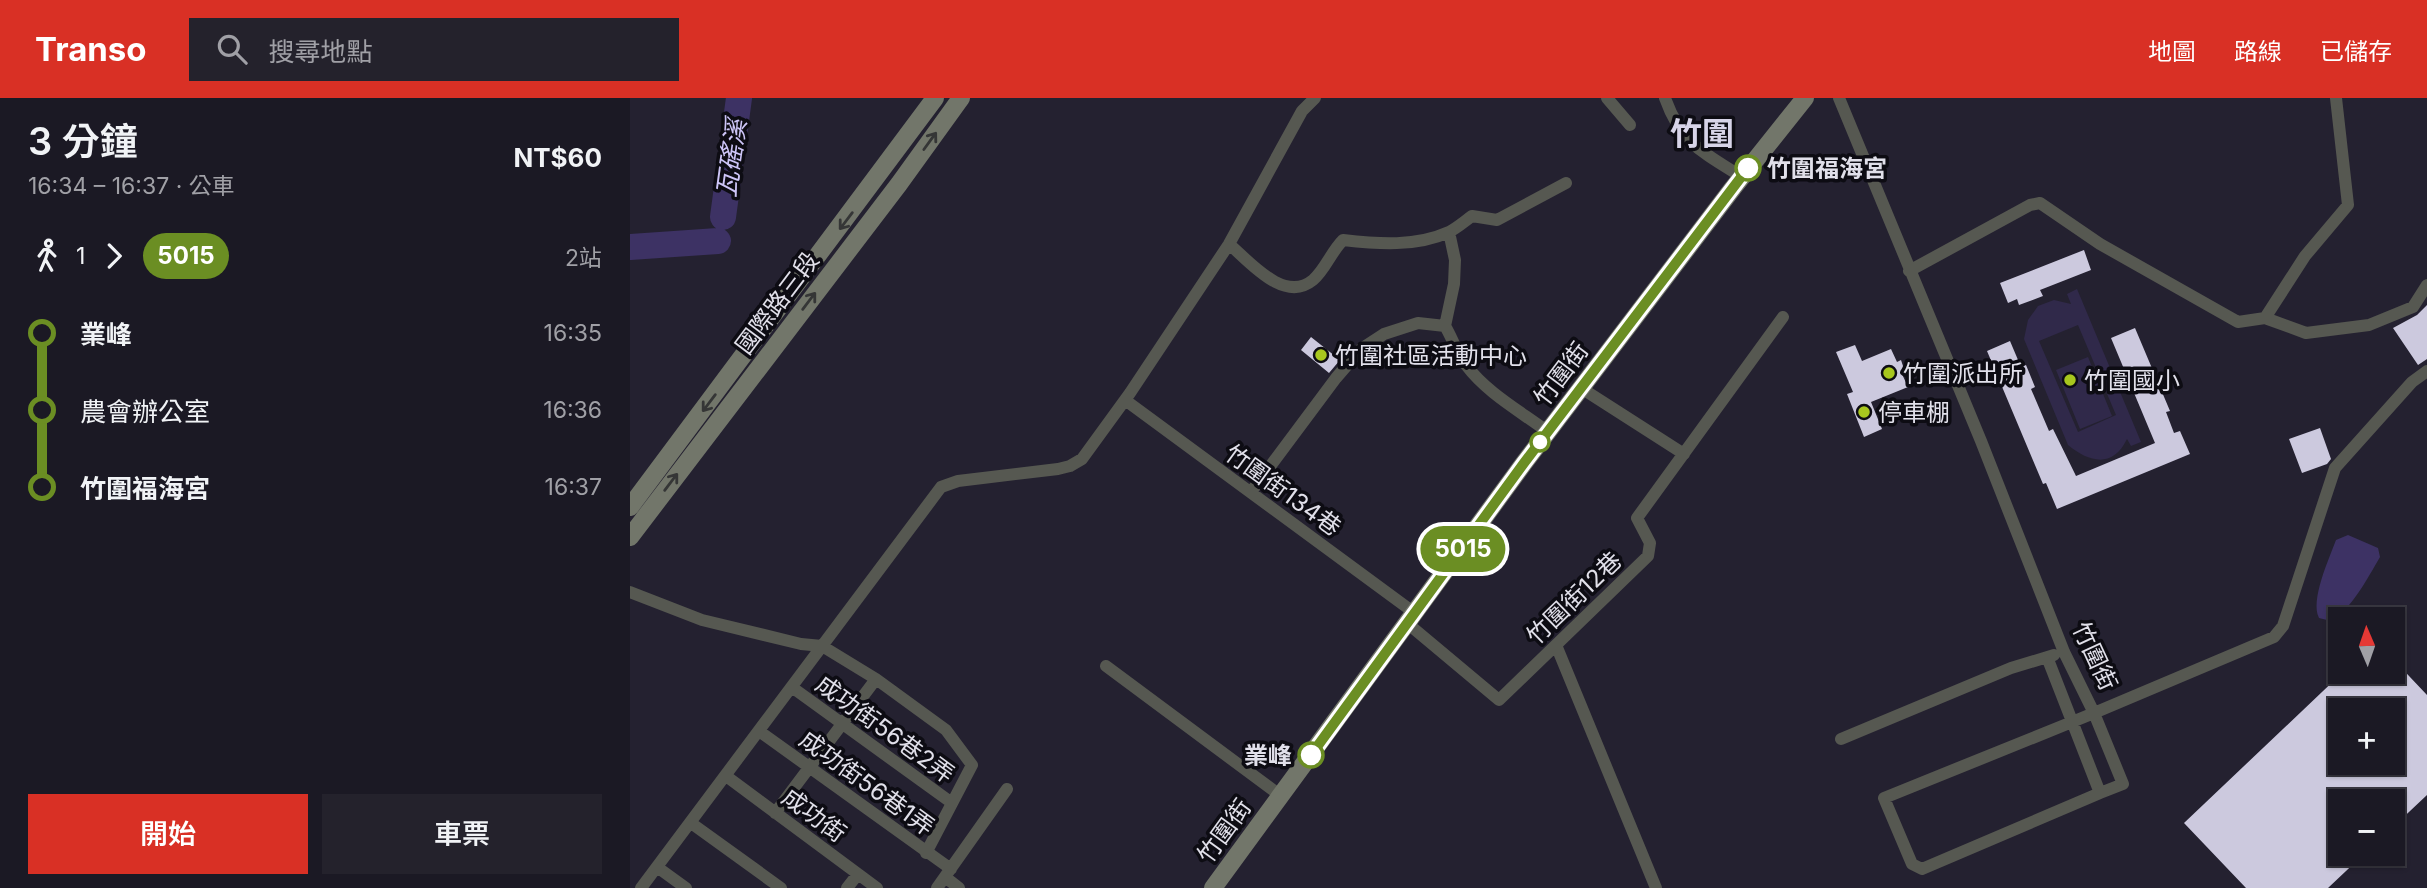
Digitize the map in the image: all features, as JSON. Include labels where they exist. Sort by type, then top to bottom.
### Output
[{"type":"street","name":"國際路三段","points":[[630,507],[935,98]]},
{"type":"street","name":"國際路三段","points":[[630,537],[899,184],[961,98]]},
{"type":"street","points":[[641,888],[941,487],[958,481],[1070,466],[1082,459],[1125,400],[1229,244],[1302,111],[1315,98]]},
{"type":"street","points":[[1607,98],[1630,125]]},
{"type":"street","points":[[1665,98],[1673,120],[1688,141],[1741,177]]},
{"type":"street","name":"竹圍街","points":[[1213,888],[1548,432],[1741,177],[1805,98]]},
{"type":"street","name":"竹圍街","points":[[1839,98],[1976,429],[2064,652],[2094,713],[2123,784],[2100,793]]},
{"type":"street","points":[[2265,318],[2305,256],[2348,205],[2336,98]]},
{"type":"street","points":[[1229,244],[1271,279],[1281,285],[1296,288],[1313,280],[1343,240],[1384,245],[1449,232],[1472,216],[1497,220],[1566,183]]},
{"type":"street","points":[[1909,271],[2030,205],[2040,203],[2101,244],[2238,322],[2265,318],[2306,333],[2370,325],[2413,307],[2427,285]]},
{"type":"street","points":[[1449,232],[1455,260],[1454,284],[1445,326],[1464,363],[1484,385],[1548,432]]},
{"type":"street","name":"竹圍街12巷","points":[[1411,619],[1499,700],[1648,556],[1650,543],[1637,518],[1783,317]]},
{"type":"street","points":[[1251,492],[1336,377],[1361,349],[1384,334],[1418,323],[1445,326]]},
{"type":"street","points":[[2047,657],[2072,722],[2100,793],[1922,869],[1912,864],[1884,798],[2072,722],[2094,713],[2274,637],[2283,626],[2335,468],[2412,382],[2427,371]]},
{"type":"street","points":[[1581,388],[1684,454]]},
{"type":"street","name":"竹圍街134巷","points":[[1125,400],[1251,492],[1411,619]]},
{"type":"street","points":[[630,592],[702,620],[802,644],[822,646],[876,679],[946,730],[972,765],[926,853]]},
{"type":"street","points":[[1556,645],[1656,888]]},
{"type":"street","points":[[1841,739],[2011,668],[2064,652]]},
{"type":"street","points":[[1106,666],[1281,796]]},
{"type":"street","points":[[775,813],[876,679]]},
{"type":"street","name":"成功街56巷2弄","points":[[793,688],[952,803]]},
{"type":"street","name":"成功街56巷1弄","points":[[760,731],[926,853],[945,878],[959,888]]},
{"type":"street","name":"成功街","points":[[726,776],[877,888]]},
{"type":"street","points":[[945,878],[1007,789]]},
{"type":"street","points":[[691,823],[781,888]]},
{"type":"street","points":[[657,867],[686,888]]},
{"type":"street","points":[[847,888],[858,874]]},
{"type":"shaded area","points":[[2077,289],[2141,442],[2131,446],[2127,439],[2115,455],[2100,460],[2085,456],[2068,445],[2024,339],[2028,320],[2038,306],[2054,300],[2071,304],[2067,294]],"holes":[[[2078,325],[2116,415],[2078,432],[2039,341]]]},
{"type":"shaded area","points":[[2088,357],[2112,416],[2080,429],[2056,370]]},
{"type":"shaded area","points":[[2348,535],[2378,548],[2380,557],[2347,607],[2328,607],[2328,620],[2319,618],[2317,601],[2325,568],[2336,540]]},
{"type":"building","points":[[2084,250],[2091,270],[2040,290],[2043,296],[2019,305],[2017,299],[2008,303],[2000,283]]},
{"type":"building","points":[[2427,305],[2427,359],[2418,365],[2393,328],[2417,315]]},
{"type":"building","points":[[2135,328],[2170,411],[2166,412],[2174,433],[2180,431],[2190,454],[2057,509],[2046,483],[2043,484],[1987,351],[2010,341],[2021,367],[2026,365],[2035,387],[2031,389],[2049,431],[2053,429],[2076,476],[2155,443],[2111,338]]},
{"type":"building","name":"竹圍社區活動中心","points":[[1311,337],[1340,360],[1329,373],[1301,350]]},
{"type":"building","points":[[1855,345],[1862,361],[1891,349],[1897,362],[1901,360],[1906,373],[1902,374],[1908,387],[1871,402],[1882,429],[1864,437],[1847,394],[1853,392],[1836,352]]},
{"type":"building","points":[[2320,428],[2331,459],[2327,464],[2302,473],[2289,439]]},
{"type":"building","points":[[2405,672],[2427,695],[2427,795],[2405,816],[2405,789],[2328,789],[2328,866],[2351,866],[2328,888],[2246,888],[2184,823],[2330,684],[2405,684]]},
{"type":"waterway","name":"瓦磘溪","points":[[723,217],[739,98]]},
{"type":"waterway","name":"瓦磘溪","points":[[630,247],[718,241]]},
{"type":"bus line","name":"5015","points":[[1311,755],[1524,463],[1748,168]]},
{"type":"place","name":"竹圍福海宮","points":[[1748,168]]},
{"type":"place","name":"竹圍社區活動中心","points":[[1321,355]]},
{"type":"place","name":"竹圍派出所","points":[[1889,373]]},
{"type":"place","name":"竹圍國小","points":[[2070,380]]},
{"type":"place","name":"停車棚","points":[[1864,412]]},
{"type":"place","name":"業峰","points":[[1311,755]]},
{"type":"district","name":"竹圍","points":[[1702,133]]}]
